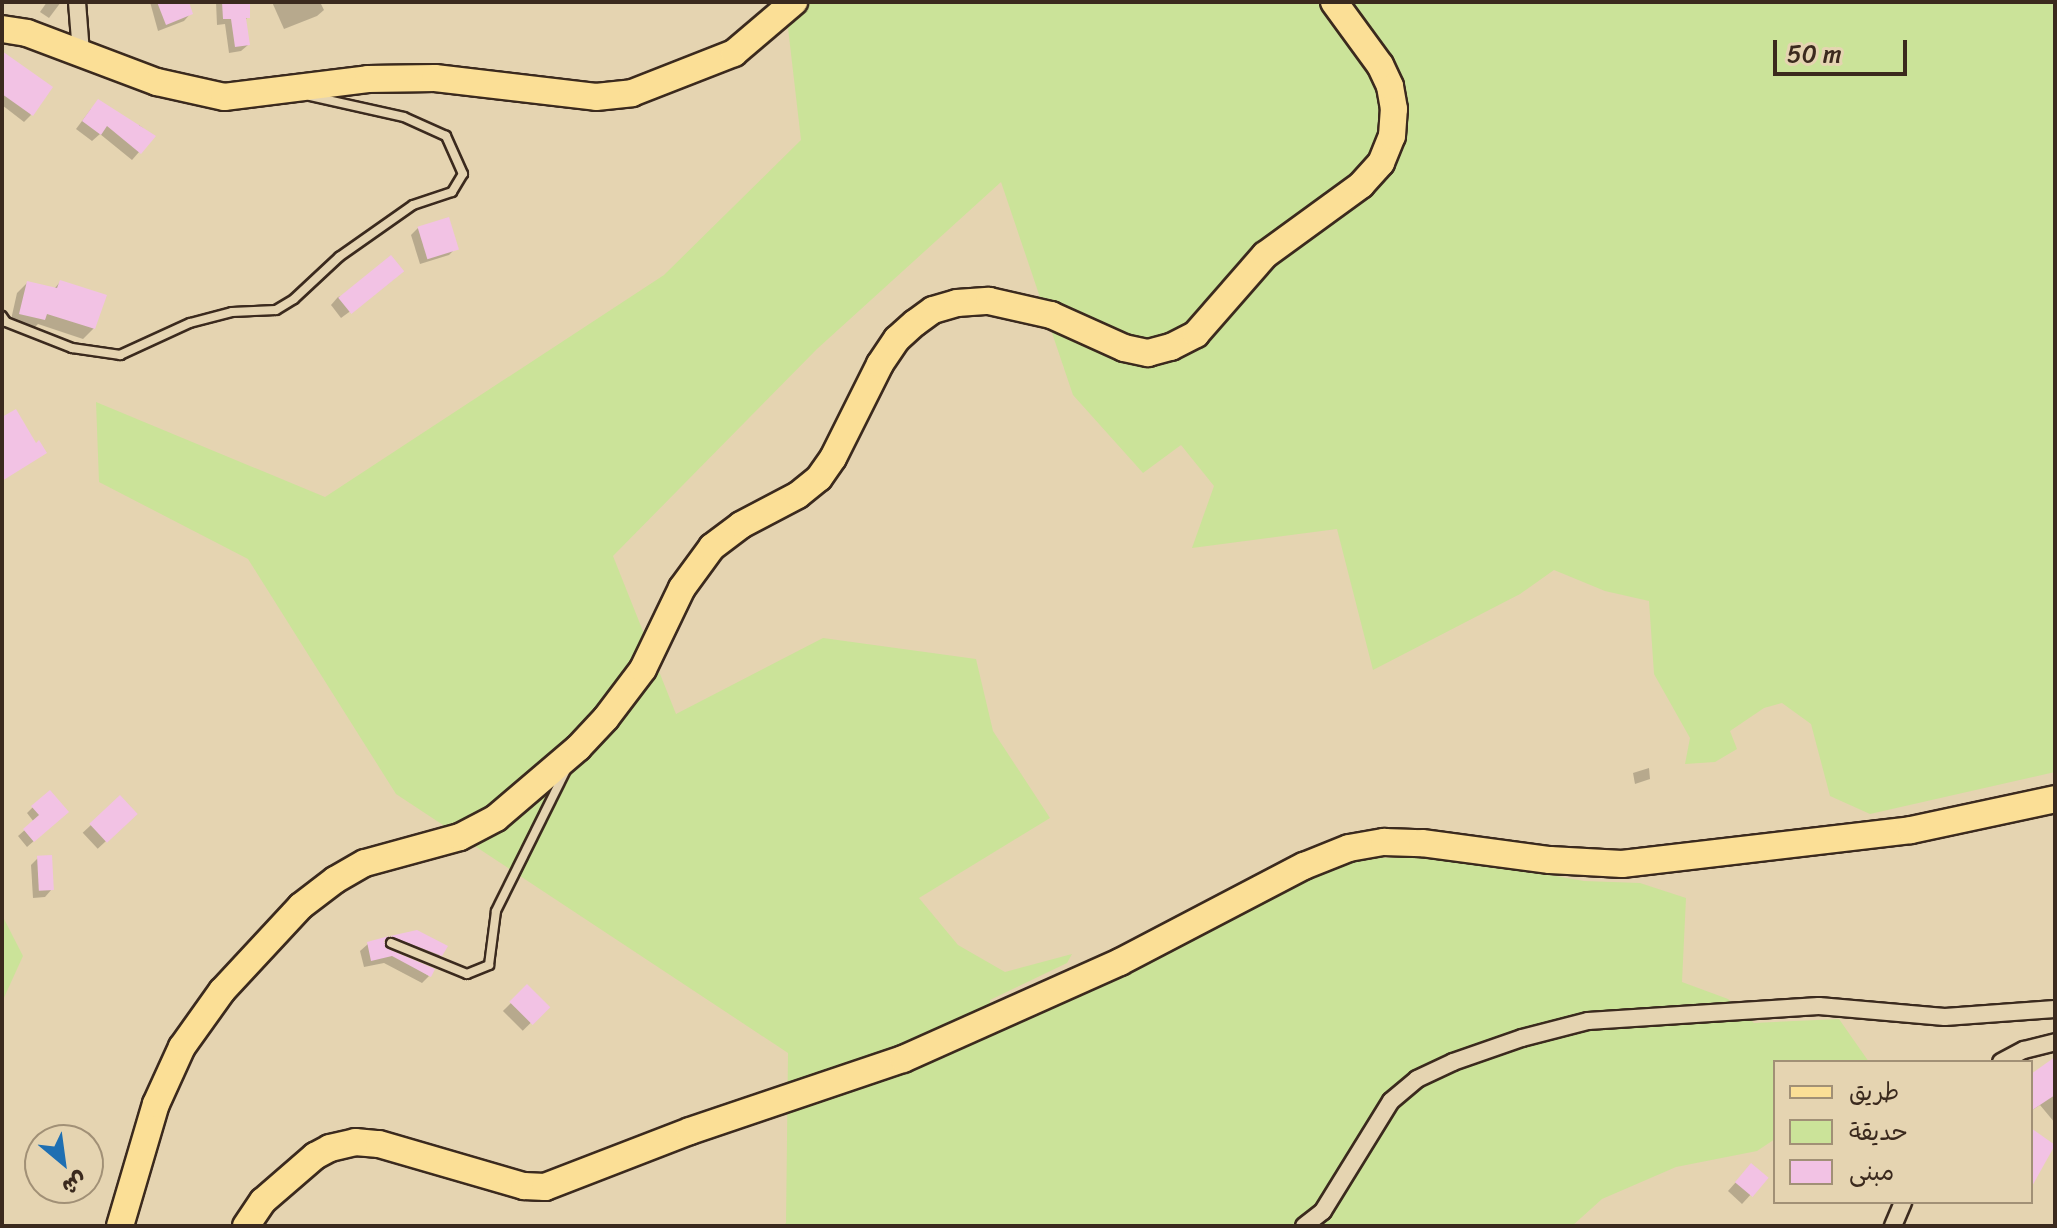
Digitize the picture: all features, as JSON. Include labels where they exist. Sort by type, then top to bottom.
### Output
[{"type":"main road","points":[[2,29],[27,33],[199,94],[224,97],[368,79],[435,78],[596,97],[632,93],[734,53],[794,2]]},
{"type":"main road","points":[[120,1226],[156,1104],[182,1047],[222,991],[301,906],[365,863],[447,842],[496,818],[578,748],[606,718],[643,669],[682,588],[712,547],[741,525],[798,495],[819,478],[833,458],[880,364],[897,339],[915,323],[933,310],[957,303],[989,301],[1051,315],[1124,348],[1148,353],[1171,347],[1196,334],[1265,255],[1361,185],[1381,163],[1392,136],[1394,109],[1390,86],[1380,65],[1334,2]]},
{"type":"main road","points":[[246,1226],[263,1201],[315,1156],[330,1148],[355,1142],[379,1144],[524,1186],[545,1187],[690,1131],[903,1059],[1120,962],[1304,866],[1349,848],[1384,842],[1422,843],[1550,860],[1622,864],[1911,830],[2055,799]]},
{"type":"street","points":[[76,3],[81,53]]},
{"type":"street","points":[[1304,1226],[1323,1211],[1391,1101],[1417,1079],[1453,1062],[1522,1038],[1588,1021],[1805,1007],[1945,1017],[2055,1009]]},
{"type":"street","points":[[2005,1060],[2024,1050],[2055,1042]]},
{"type":"street","points":[[1893,1226],[1902,1204]]},
{"type":"lane","points":[[2,316],[6,322],[72,348],[120,355],[190,323],[232,312],[276,310],[294,299],[339,257],[413,205],[452,192],[463,174],[446,136],[404,117],[286,91]]},
{"type":"lane","points":[[391,943],[467,974],[489,965],[496,911],[578,748]]},
{"type":"green space","points":[[785,2],[2055,2],[2055,772],[1870,814],[1830,796],[1811,724],[1782,703],[1764,708],[1730,731],[1737,749],[1715,762],[1685,764],[1690,738],[1654,674],[1649,601],[1605,591],[1554,570],[1520,594],[1373,670],[1337,529],[1192,548],[1214,486],[1181,445],[1143,473],[1073,395],[1001,182],[817,349],[613,556],[676,714],[823,638],[976,659],[993,731],[1050,818],[919,898],[958,945],[1005,972],[1072,954],[1067,963],[990,1000],[991,1033],[1296,883],[1363,858],[1446,857],[1584,881],[1640,883],[1686,898],[1682,982],[1728,999],[1754,1023],[1839,1019],[1868,1060],[1773,1060],[1773,1140],[1757,1151],[1676,1167],[1602,1199],[1572,1226],[783,1226],[786,1223],[788,1053],[396,794],[248,559],[99,482],[96,402],[325,497],[664,275],[801,140]]},
{"type":"green space","points":[[2,915],[23,956],[2,1002]]},
{"type":"building","points":[[157,2],[189,2],[193,14],[166,25]]},
{"type":"building","points":[[222,2],[250,2],[250,18],[246,18],[250,45],[235,47],[231,19],[223,19]]},
{"type":"building","points":[[2,51],[53,87],[33,116],[2,94]]},
{"type":"building","points":[[98,99],[156,136],[141,154],[107,126],[101,135],[82,121]]},
{"type":"building","points":[[449,217],[459,250],[427,259],[417,227]]},
{"type":"building","points":[[391,255],[404,271],[351,314],[338,298]]},
{"type":"building","points":[[60,280],[107,295],[95,329],[47,314],[45,320],[19,314],[27,281],[57,288]]},
{"type":"building","points":[[16,409],[36,443],[39,440],[47,453],[2,481],[2,417]]},
{"type":"building","points":[[50,790],[69,812],[34,842],[23,829],[39,815],[31,806]]},
{"type":"building","points":[[120,795],[138,814],[107,843],[89,824]]},
{"type":"building","points":[[52,855],[54,890],[39,891],[37,856]]},
{"type":"building","points":[[417,930],[448,946],[442,956],[390,936]]},
{"type":"building","points":[[389,936],[384,941],[386,948],[435,969],[431,977],[392,956],[371,961],[367,942]]},
{"type":"building","points":[[527,984],[550,1007],[533,1025],[509,1002]]},
{"type":"building","points":[[2055,1057],[2055,1095],[2033,1110],[2033,1073]]},
{"type":"building","points":[[2033,1129],[2055,1145],[2033,1184]]},
{"type":"building","points":[[1751,1163],[1769,1178],[1753,1197],[1735,1182]]}]
